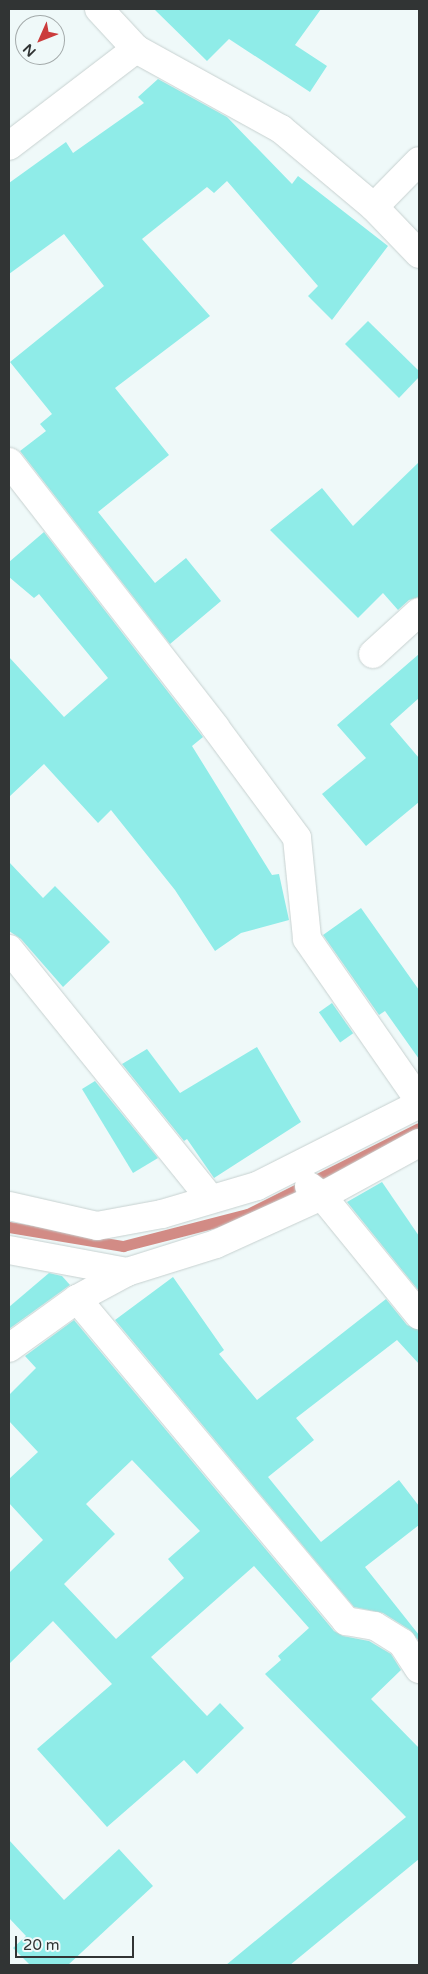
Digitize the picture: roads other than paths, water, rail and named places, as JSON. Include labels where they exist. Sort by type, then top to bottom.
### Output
[{"type":"street","points":[[99,9],[136,48],[281,129],[374,208],[419,254]]},
{"type":"street","points":[[9,146],[136,48]]},
{"type":"street","points":[[374,208],[419,161]]},
{"type":"street","points":[[9,462],[215,727],[297,838],[307,939],[419,1102],[216,1244],[127,1272],[77,1299],[9,1348]]},
{"type":"street","points":[[373,654],[419,612]]},
{"type":"street","points":[[9,949],[211,1199]]},
{"type":"street","points":[[9,1206],[97,1226],[162,1214],[257,1186],[307,1181],[419,1143]]},
{"type":"street","points":[[307,1181],[419,1315]]},
{"type":"street","points":[[9,1250],[127,1272]]},
{"type":"street","points":[[77,1299],[346,1621],[375,1626],[402,1642],[419,1669]]},
{"type":"waterway","points":[[9,1227],[123,1246],[248,1214],[419,1128]]}]
